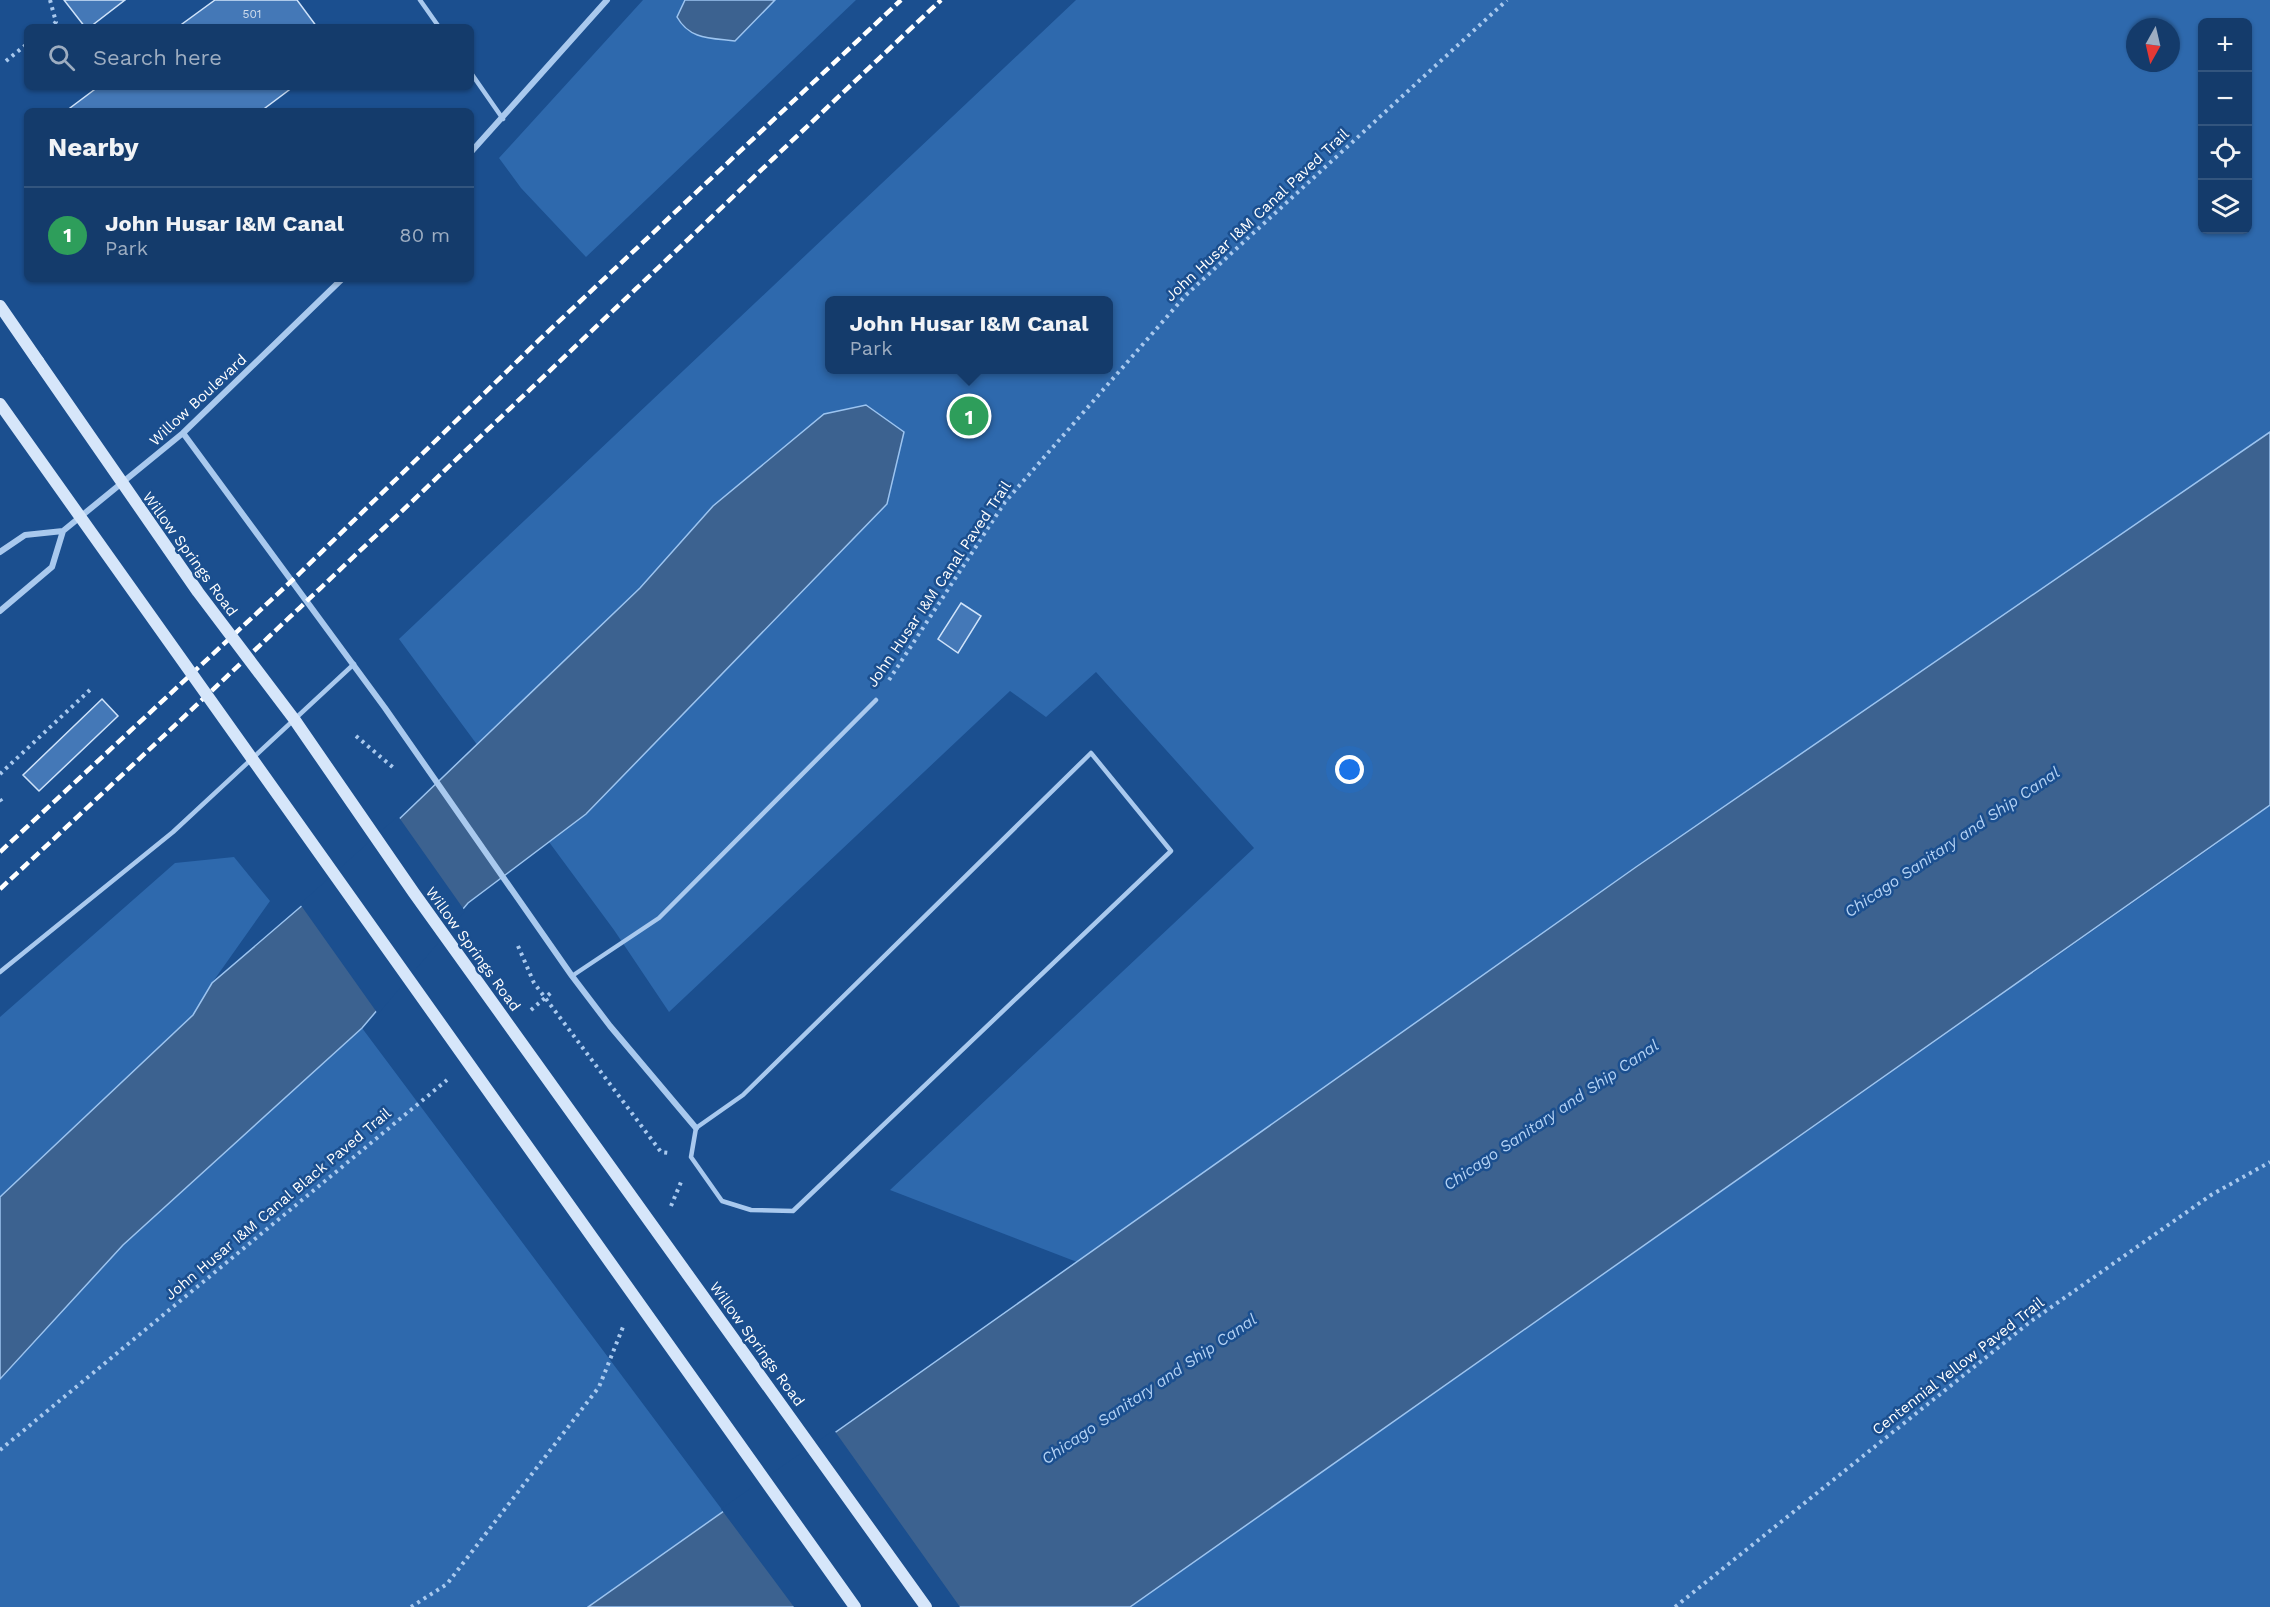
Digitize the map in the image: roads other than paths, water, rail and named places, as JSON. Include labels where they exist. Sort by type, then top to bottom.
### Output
[{"type":"main road","name":"Willow Springs Road","points":[[0,306],[198,592],[294,719],[414,893],[926,1607]]},
{"type":"main road","points":[[0,404],[855,1607]]},
{"type":"street","points":[[474,149],[607,0]]},
{"type":"street","name":"Willow Boulevard","points":[[63,531],[183,433],[339,282]]},
{"type":"street","points":[[183,433],[354,664],[572,976],[610,1026],[696,1128]]},
{"type":"street","points":[[0,552],[25,535],[63,531],[52,567],[0,611]]},
{"type":"lane","points":[[420,0],[437,24]]},
{"type":"lane","points":[[474,77],[503,119]]},
{"type":"lane","points":[[0,972],[173,832],[354,664]]},
{"type":"lane","points":[[572,976],[659,918],[876,700]]},
{"type":"lane","points":[[1091,753],[1171,851],[793,1211],[751,1210],[722,1202],[691,1157],[696,1128],[744,1095],[1091,753]]},
{"type":"water","points":[[685,0],[775,0],[735,41],[710,38],[688,30],[677,17]]},
{"type":"water","points":[[866,405],[904,432],[887,504],[586,814],[468,903],[362,1028],[123,1245],[0,1379],[0,1197],[193,1015],[212,983],[369,848],[640,588],[713,506],[824,414]]},
{"type":"water","name":"Chicago Sanitary and Ship Canal","points":[[2270,432],[2270,805],[1130,1607],[588,1607],[1636,867]]},
{"type":"railway","points":[[0,852],[299,574],[539,340],[901,0]]},
{"type":"railway","points":[[0,889],[941,0]]},
{"type":"place","name":"John Husar I&M Canal","points":[[969,416]]}]
